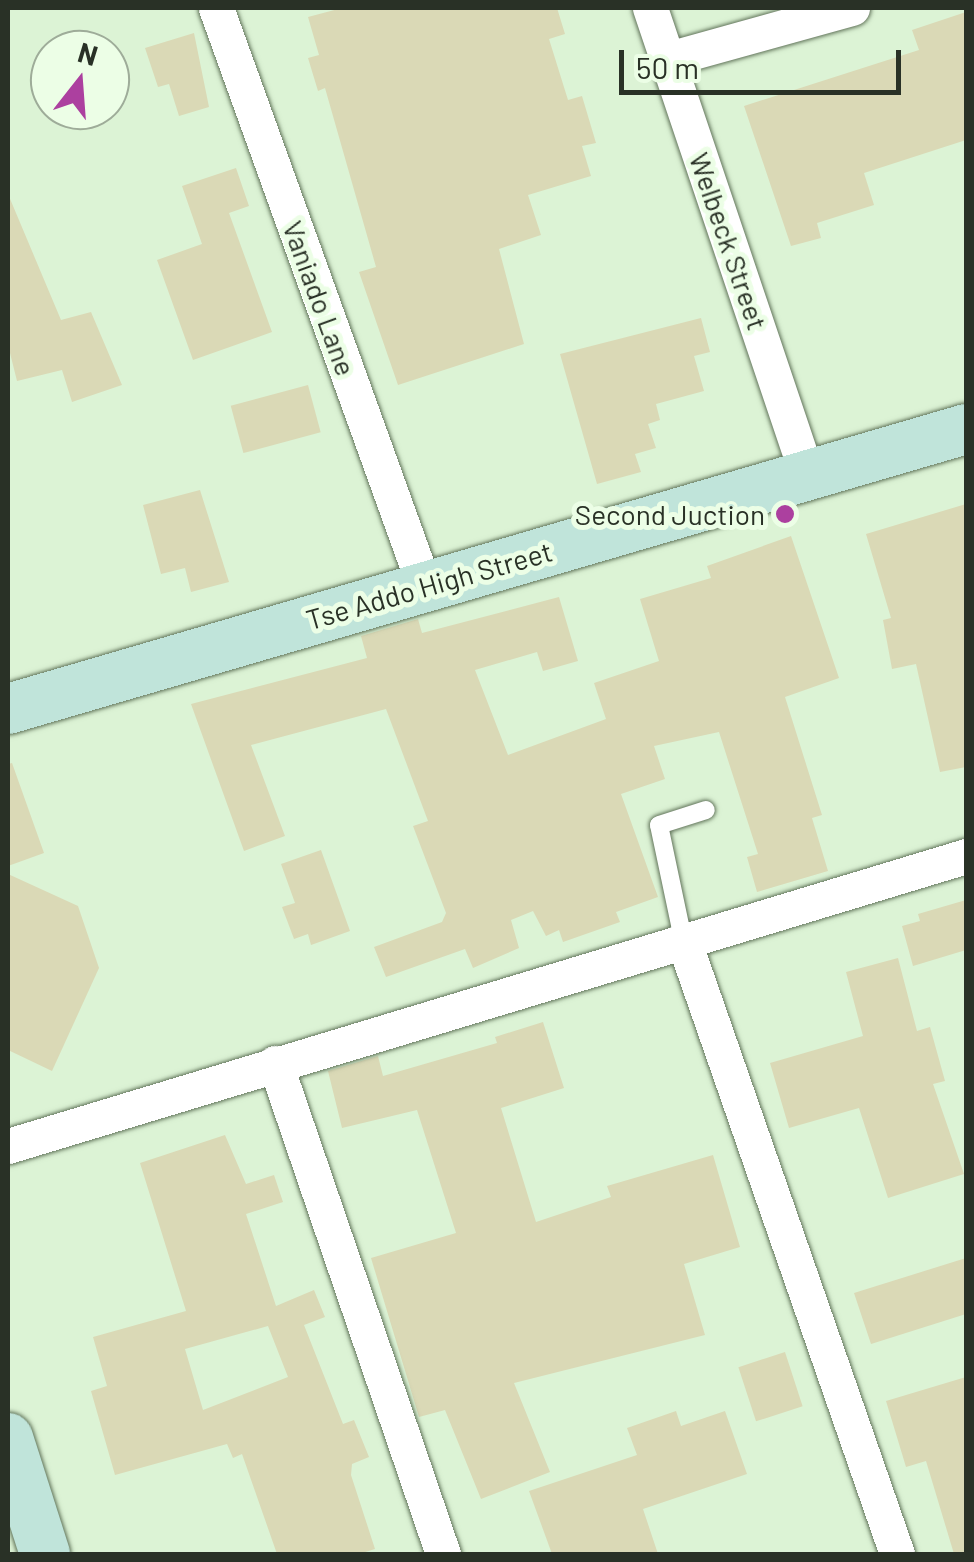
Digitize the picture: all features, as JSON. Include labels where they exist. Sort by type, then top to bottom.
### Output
[{"type":"street","name":"Vaniado Lane","points":[[216,8],[424,588]]},
{"type":"street","name":"Welbeck Street","points":[[650,8],[807,475]]},
{"type":"street","points":[[668,59],[852,8]]},
{"type":"street","name":"Tse Addo High Street","points":[[8,709],[966,429]]},
{"type":"street","points":[[8,1146],[966,856]]},
{"type":"street","points":[[683,939],[897,1554]]},
{"type":"street","points":[[274,1063],[443,1554]]},
{"type":"street","points":[[8,1438],[45,1554]]},
{"type":"lane","points":[[683,939],[659,825],[706,810]]},
{"type":"building","points":[[342,8],[557,8],[565,34],[549,39],[568,100],[582,96],[596,143],[582,146],[591,176],[528,195],[541,235],[499,249],[524,344],[398,385],[359,272],[376,267],[325,88],[318,91],[308,58],[319,55],[308,17]]},
{"type":"building","points":[[966,12],[966,140],[864,173],[874,205],[817,223],[821,238],[791,246],[744,106],[919,50],[912,30]]},
{"type":"building","points":[[194,33],[209,107],[179,116],[169,84],[158,87],[145,48]]},
{"type":"building","points":[[236,168],[249,206],[229,213],[272,332],[193,360],[157,260],[202,244],[182,186]]},
{"type":"building","points":[[8,194],[61,320],[91,312],[122,385],[72,402],[62,370],[17,381],[8,345]]},
{"type":"building","points":[[701,318],[710,352],[694,356],[704,391],[656,404],[660,420],[648,424],[656,448],[635,454],[641,472],[597,484],[560,354]]},
{"type":"building","points":[[308,385],[321,432],[243,453],[231,406]]},
{"type":"building","points":[[200,490],[229,582],[191,592],[185,568],[161,574],[143,505]]},
{"type":"building","points":[[966,504],[966,767],[940,772],[916,664],[892,669],[883,620],[891,618],[866,534]]},
{"type":"building","points":[[791,536],[839,678],[785,697],[822,815],[812,818],[828,871],[757,892],[747,857],[758,854],[719,732],[654,746],[665,779],[621,794],[658,897],[616,912],[620,922],[563,942],[559,930],[546,936],[533,911],[511,920],[519,948],[473,968],[465,949],[386,977],[374,947],[442,922],[446,913],[413,826],[428,821],[386,709],[251,745],[285,836],[244,851],[191,704],[367,658],[361,636],[418,619],[422,633],[559,597],[578,661],[543,671],[537,652],[475,670],[508,755],[606,719],[594,683],[659,661],[640,599],[711,578],[707,566]]},
{"type":"building","points":[[12,763],[44,853],[8,866],[8,764]]},
{"type":"building","points":[[321,850],[350,931],[311,945],[308,934],[294,939],[282,907],[295,903],[281,864]]},
{"type":"building","points":[[8,874],[78,906],[99,968],[52,1071],[8,1050]]},
{"type":"building","points":[[966,900],[966,950],[913,966],[902,926],[920,921],[918,914]]},
{"type":"building","points":[[898,958],[917,1031],[930,1027],[945,1081],[933,1084],[964,1174],[888,1198],[859,1108],[789,1128],[770,1063],[863,1036],[846,972]]},
{"type":"building","points":[[543,1022],[564,1088],[501,1108],[536,1222],[611,1197],[607,1186],[713,1155],[740,1247],[684,1264],[705,1335],[514,1383],[550,1472],[481,1499],[445,1410],[419,1417],[371,1258],[456,1233],[417,1110],[342,1128],[328,1071],[378,1056],[383,1076],[497,1043],[495,1037]]},
{"type":"building","points":[[225,1135],[246,1184],[274,1175],[283,1202],[246,1214],[276,1306],[314,1290],[325,1317],[304,1325],[343,1424],[354,1420],[369,1457],[352,1464],[351,1475],[375,1549],[359,1554],[277,1554],[242,1454],[233,1458],[227,1444],[115,1475],[91,1391],[107,1386],[93,1337],[186,1311],[140,1163]],"holes":[[[268,1326],[288,1377],[203,1410],[185,1349]]]},
{"type":"building","points":[[966,1258],[966,1314],[871,1344],[854,1293]]},
{"type":"building","points":[[785,1352],[803,1406],[756,1421],[738,1367]]},
{"type":"building","points":[[966,1377],[966,1554],[954,1554],[926,1461],[906,1467],[886,1401]]},
{"type":"building","points":[[676,1411],[681,1426],[725,1411],[747,1474],[643,1509],[658,1554],[552,1554],[529,1491],[637,1455],[627,1428]]},
{"type":"place","name":"Second Juction","points":[[785,514]]}]
